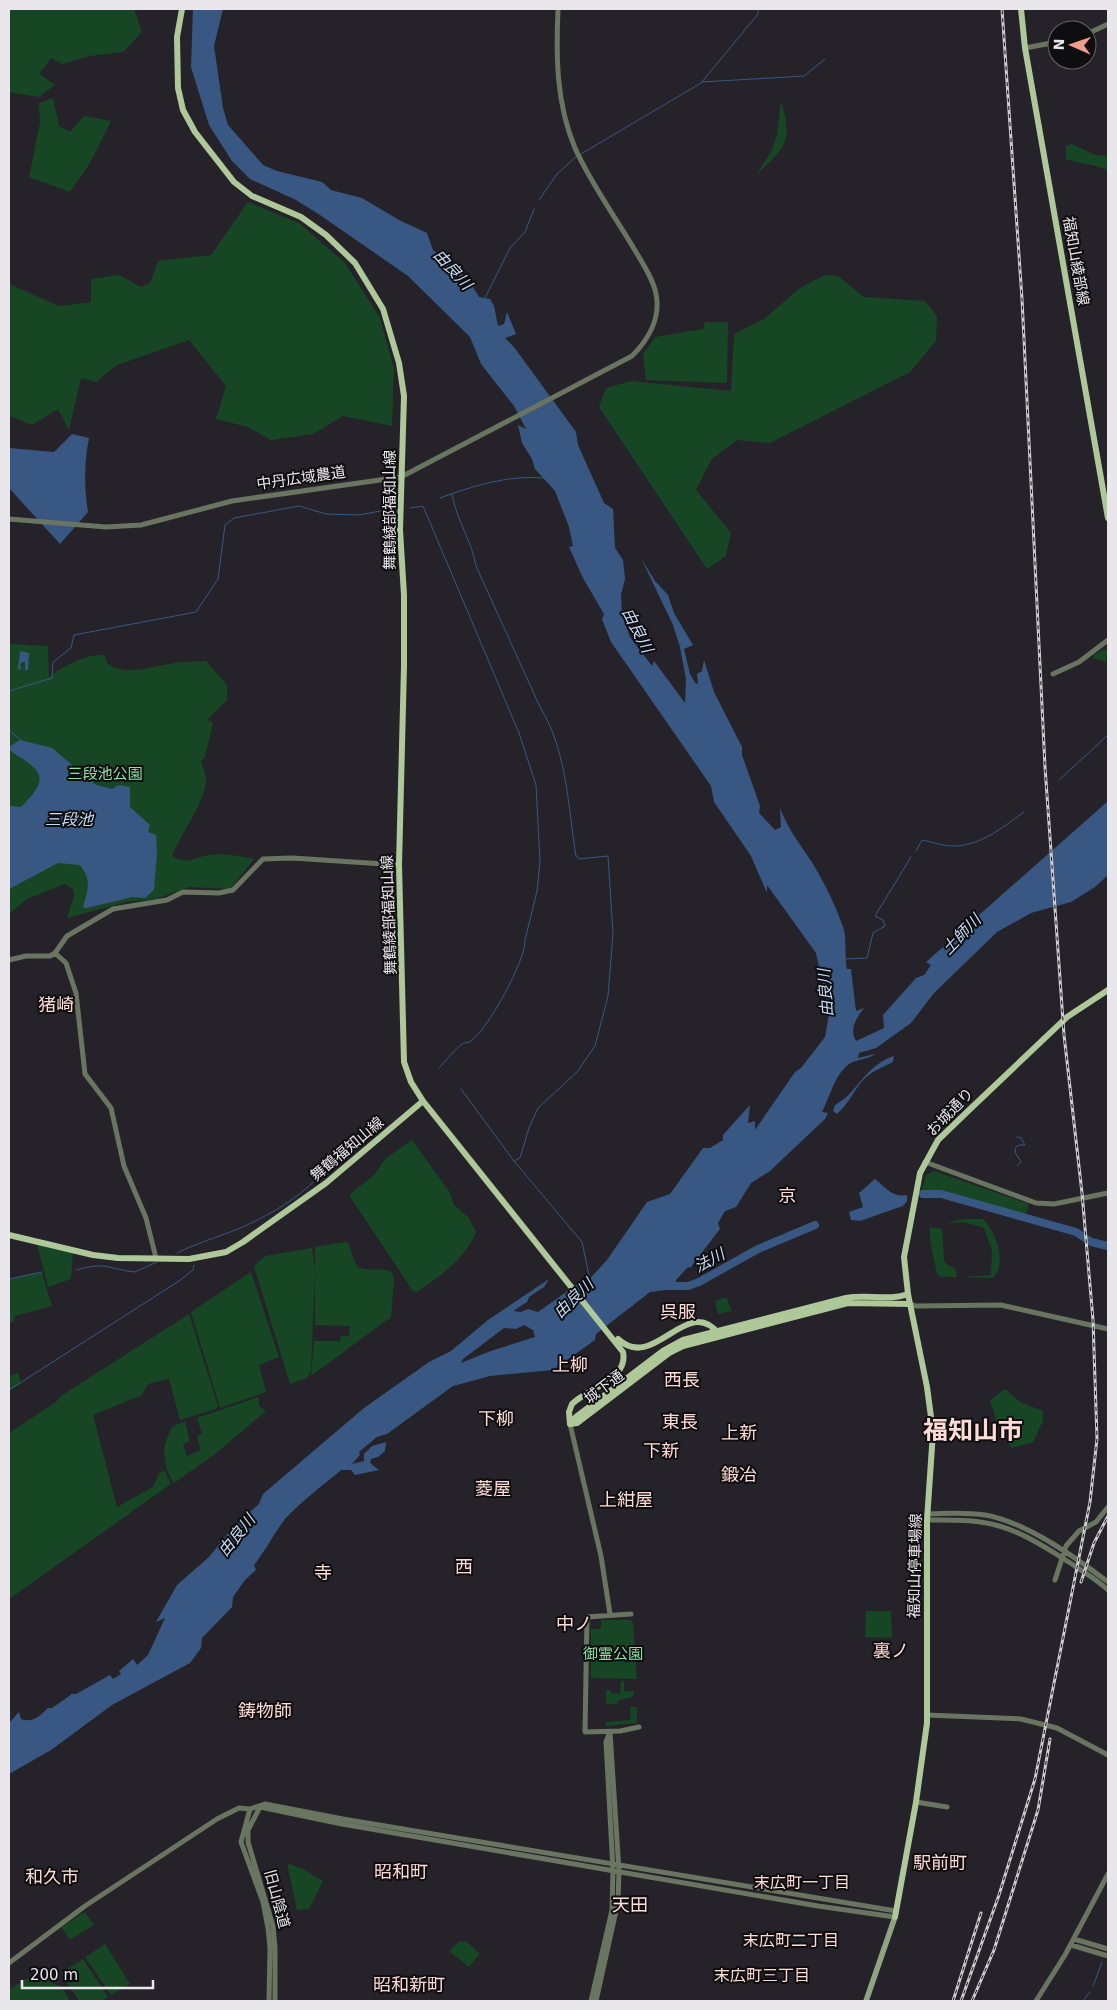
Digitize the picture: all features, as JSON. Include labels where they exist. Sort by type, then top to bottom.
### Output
[{"type":"main road","name":"舞鶴綾部福知山線","points":[[182,9],[177,37],[178,88],[183,110],[195,132],[234,182],[252,196],[301,217],[326,235],[355,263],[382,309],[394,345],[404,396],[400,530],[404,633],[400,865],[404,1062],[411,1082],[424,1101]]},
{"type":"main road","name":"福知山綾部線","points":[[1021,9],[1025,48],[1108,518]]},
{"type":"main road","name":"お城通り","points":[[910,1304],[904,1265],[904,1249],[920,1173],[938,1140],[1067,1017],[1108,990]]},
{"type":"main road","points":[[424,1101],[626,1350],[624,1363],[616,1374],[572,1404],[569,1412],[570,1424]]},
{"type":"main road","name":"舞鶴福知山線","points":[[9,1235],[101,1256],[201,1258],[236,1247],[326,1183],[424,1101]]},
{"type":"main road","name":"城下通","points":[[719,1334],[860,1296],[901,1296],[908,1294]]},
{"type":"main road","name":"城下通","points":[[860,1296],[902,1301],[910,1304]]},
{"type":"main road","name":"城下通","points":[[570,1424],[576,1417],[674,1344],[848,1302],[910,1304]]},
{"type":"main road","name":"福知山停車場線","points":[[896,1914],[916,1802],[927,1715],[927,1517],[932,1452],[932,1415],[910,1304]]},
{"type":"main road","points":[[626,1350],[646,1348],[689,1324],[704,1322],[719,1334]]},
{"type":"main road","points":[[866,2001],[896,1914]]},
{"type":"street","name":"中丹広域農道","points":[[10,519],[106,527],[141,525],[232,501],[270,494],[401,477],[422,468],[632,356],[647,338],[655,322],[656,293],[641,260],[579,155],[566,122],[556,55],[558,9]]},
{"type":"street","points":[[1025,48],[1047,44]]},
{"type":"street","points":[[1053,674],[1079,662],[1108,640]]},
{"type":"street","points":[[9,960],[26,956],[50,956],[55,953],[67,936],[112,909],[167,900],[183,892],[219,893],[233,890],[263,859],[302,859],[400,865]]},
{"type":"street","points":[[55,953],[66,963],[76,993],[85,1074],[112,1108],[124,1166],[146,1218],[156,1258]]},
{"type":"street","points":[[925,1162],[1036,1203],[1054,1204],[1108,1193]]},
{"type":"street","points":[[910,1304],[916,1306],[1001,1305],[1108,1329]]},
{"type":"street","points":[[570,1424],[601,1556],[610,1614]]},
{"type":"street","points":[[1056,1580],[1062,1555],[1080,1531],[1096,1522],[1108,1507]]},
{"type":"street","points":[[927,1517],[994,1523],[1024,1534],[1108,1582]]},
{"type":"street","points":[[1062,1555],[1108,1590]]},
{"type":"street","points":[[631,1614],[587,1617],[586,1732],[610,1732],[639,1728]]},
{"type":"street","points":[[927,1715],[1020,1719],[1057,1728],[1108,1755]]},
{"type":"street","points":[[596,2001],[616,1918],[616,1867],[610,1732]]},
{"type":"street","points":[[916,1802],[947,1807]]},
{"type":"street","points":[[9,1963],[85,1906],[217,1819],[239,1808],[250,1810],[260,1808],[352,1826],[616,1867],[896,1914]]},
{"type":"street","name":"旧山陰道","points":[[260,1808],[248,1830],[248,1842],[273,1926],[275,2001]]},
{"type":"street","points":[[250,1810],[242,1842],[262,1902],[268,1928],[270,1948],[269,2001]]},
{"type":"street","points":[[591,2001],[612,1910],[616,1867]]},
{"type":"street","points":[[1036,2001],[1074,1939],[1108,1874]]},
{"type":"street","points":[[1074,1939],[1108,1950]]},
{"type":"street","points":[[1071,1944],[1108,1956]]},
{"type":"green space","points":[[9,9],[134,9],[142,32],[123,52],[90,56],[62,64],[51,58],[39,74],[55,85],[39,97],[9,92]]},
{"type":"green space","points":[[53,98],[59,126],[70,132],[84,116],[111,121],[90,163],[70,192],[29,177],[40,123],[39,103]]},
{"type":"green space","points":[[781,101],[787,126],[784,143],[774,158],[756,175],[772,150],[777,135]]},
{"type":"green space","points":[[1072,144],[1095,155],[1108,156],[1108,170],[1066,159],[1066,146]]},
{"type":"green space","points":[[248,202],[299,223],[345,263],[380,318],[394,369],[392,426],[343,416],[313,434],[271,440],[248,427],[216,419],[226,386],[189,340],[117,365],[96,382],[81,378],[69,430],[58,409],[32,425],[9,416],[9,284],[59,306],[91,302],[91,279],[119,275],[141,287],[150,283],[158,261],[211,255]]},
{"type":"green space","points":[[825,275],[838,276],[864,297],[925,301],[937,316],[936,341],[910,372],[770,443],[737,440],[712,459],[696,490],[731,533],[726,556],[707,569],[599,407],[606,388],[631,381],[731,391],[734,334],[764,319],[800,288]]},
{"type":"green space","points":[[705,322],[728,322],[727,383],[646,380],[643,354],[655,337],[703,329]]},
{"type":"green space","name":"三段池公園","points":[[9,644],[48,646],[49,677],[76,661],[98,655],[105,655],[107,663],[114,667],[128,670],[180,662],[206,661],[227,685],[227,700],[207,720],[213,723],[205,757],[201,761],[206,778],[205,788],[202,798],[172,856],[188,861],[215,854],[254,859],[230,889],[189,887],[156,899],[126,902],[67,918],[74,896],[73,889],[65,884],[27,899],[9,914]]},
{"type":"green space","points":[[1104,649],[1107,650],[1106,662],[1093,658],[1094,655]]},
{"type":"green space","points":[[412,1140],[449,1191],[454,1205],[469,1218],[476,1232],[459,1258],[443,1273],[417,1292],[413,1291],[349,1195],[375,1174],[385,1159]]},
{"type":"green space","points":[[934,1171],[1029,1204],[1026,1214],[937,1191],[922,1190],[926,1175]]},
{"type":"green space","points":[[963,1219],[983,1219],[992,1232],[1000,1256],[997,1272],[993,1278],[961,1277],[991,1275],[992,1251],[984,1228],[964,1222],[945,1223]]},
{"type":"green space","points":[[930,1227],[942,1229],[944,1261],[947,1265],[955,1268],[957,1277],[942,1277],[937,1274],[930,1239]]},
{"type":"green space","points":[[348,1243],[357,1267],[392,1272],[394,1281],[391,1317],[311,1376],[314,1341],[340,1341],[341,1336],[349,1336],[350,1326],[315,1325],[315,1247]]},
{"type":"green space","points":[[37,1244],[73,1251],[71,1279],[48,1287]]},
{"type":"green space","points":[[312,1248],[315,1270],[311,1370],[307,1378],[290,1384],[254,1266],[265,1256]]},
{"type":"green space","points":[[251,1272],[279,1357],[259,1365],[266,1392],[220,1408],[191,1312]]},
{"type":"green space","points":[[33,1273],[42,1273],[52,1306],[15,1316],[13,1322],[9,1323],[9,1280]]},
{"type":"green space","points":[[726,1297],[732,1311],[718,1314],[715,1301]]},
{"type":"green space","points":[[189,1314],[218,1406],[216,1409],[180,1420],[169,1379],[148,1384],[142,1395],[93,1415],[117,1507],[153,1487],[160,1472],[165,1471],[171,1484],[9,1599],[9,1433],[56,1402],[61,1396]]},
{"type":"green space","points":[[18,1373],[21,1383],[9,1391],[9,1376]]},
{"type":"green space","points":[[1005,1389],[1020,1402],[1043,1411],[1043,1421],[1033,1442],[1011,1448],[997,1422],[990,1400]]},
{"type":"green space","points":[[259,1397],[259,1406],[266,1411],[215,1454],[174,1483],[165,1462],[166,1440],[173,1426],[185,1422],[190,1441],[183,1444],[187,1456],[201,1450],[197,1436],[202,1434],[197,1418]]},
{"type":"green space","points":[[866,1611],[891,1611],[892,1638],[865,1637]]},
{"type":"green space","name":"御霊公園","points":[[601,1620],[631,1620],[633,1623],[637,1679],[591,1678],[591,1629],[601,1629]]},
{"type":"green space","points":[[621,1681],[624,1681],[624,1691],[634,1691],[634,1695],[619,1700],[617,1704],[606,1704],[606,1690],[610,1690],[611,1693],[620,1694]]},
{"type":"green space","points":[[630,1707],[637,1707],[637,1723],[606,1726],[606,1722],[631,1720]]},
{"type":"green space","points":[[287,1863],[303,1869],[323,1881],[309,1909],[297,1910]]},
{"type":"green space","points":[[85,1912],[94,1925],[70,1940],[61,1927]]},
{"type":"green space","points":[[460,1941],[467,1942],[480,1954],[469,1967],[449,1951]]},
{"type":"green space","points":[[105,1944],[130,1984],[111,1995],[85,1957]]},
{"type":"green space","points":[[83,1959],[108,1997],[101,2001],[79,2001],[61,1973]]},
{"type":"green space","points":[[36,1976],[62,1987],[70,2001],[9,2001],[9,1990],[24,1980]]},
{"type":"water","points":[[193,9],[223,9],[214,46],[223,108],[228,125],[263,165],[277,171],[322,182],[331,190],[362,198],[399,220],[427,233],[433,250],[468,279],[479,297],[490,299],[494,306],[498,326],[504,324],[507,312],[516,334],[505,338],[514,347],[576,432],[578,445],[604,503],[613,509],[615,548],[623,560],[625,579],[621,595],[622,615],[630,637],[652,666],[654,661],[685,703],[686,679],[680,647],[673,625],[641,558],[655,581],[668,595],[674,613],[693,645],[684,649],[690,674],[696,684],[698,683],[697,674],[702,671],[704,660],[714,692],[742,747],[742,755],[760,806],[759,813],[775,830],[781,827],[780,808],[791,831],[813,864],[830,896],[844,930],[847,969],[851,969],[856,1011],[864,1008],[853,1028],[856,1041],[884,1028],[883,1015],[916,978],[924,975],[931,965],[926,962],[1108,801],[1108,875],[1095,887],[1071,902],[1031,913],[997,932],[934,993],[911,1023],[876,1048],[859,1053],[858,1058],[875,1054],[853,1062],[842,1071],[822,1112],[828,1113],[825,1119],[770,1171],[751,1183],[736,1207],[725,1211],[718,1223],[720,1229],[690,1268],[688,1267],[676,1280],[674,1289],[650,1292],[596,1334],[595,1340],[553,1370],[490,1376],[453,1386],[387,1434],[377,1437],[359,1452],[360,1455],[352,1464],[364,1461],[364,1454],[372,1446],[386,1442],[385,1451],[378,1457],[371,1459],[370,1463],[379,1470],[355,1475],[351,1470],[341,1470],[285,1519],[254,1565],[256,1570],[245,1580],[233,1597],[232,1607],[202,1638],[201,1648],[190,1663],[112,1705],[51,1750],[9,1774],[9,1723],[19,1712],[21,1719],[33,1719],[72,1694],[76,1694],[110,1675],[113,1679],[121,1674],[119,1671],[133,1659],[137,1665],[148,1655],[165,1618],[156,1622],[177,1585],[209,1557],[235,1525],[259,1504],[263,1494],[364,1408],[429,1362],[451,1351],[488,1320],[549,1279],[544,1287],[513,1311],[521,1312],[528,1309],[538,1312],[579,1283],[585,1284],[607,1260],[647,1202],[670,1194],[703,1148],[710,1148],[723,1140],[723,1135],[750,1105],[748,1123],[755,1121],[755,1130],[795,1072],[801,1068],[825,1037],[829,1014],[816,953],[767,885],[767,893],[751,856],[714,802],[711,786],[611,642],[602,619],[604,614],[583,578],[569,547],[573,546],[569,527],[555,491],[535,469],[532,459],[522,443],[518,425],[526,429],[514,406],[481,364],[470,337],[408,276],[296,200],[250,179],[232,161],[209,125],[191,67]],"holes":[[[524,1325],[533,1330],[535,1337],[461,1363],[463,1359],[504,1328],[516,1329]]]},
{"type":"water","points":[[72,434],[89,438],[85,475],[88,512],[60,544],[9,488],[9,448],[54,452]]},
{"type":"water","points":[[20,651],[29,653],[28,670],[25,670],[25,662],[22,662],[20,665],[21,670],[18,669]]},
{"type":"water","name":"三段池","points":[[20,740],[52,748],[96,785],[113,789],[118,785],[130,787],[130,807],[150,825],[148,832],[156,835],[157,853],[154,890],[145,898],[132,897],[87,908],[83,907],[88,885],[84,870],[80,865],[58,863],[9,889],[9,806],[21,807],[37,788],[39,781],[39,774],[35,769],[9,750],[9,747]]},
{"type":"water","points":[[894,1056],[893,1062],[874,1071],[862,1081],[837,1114],[833,1111],[835,1105],[850,1094],[875,1066]]},
{"type":"water","points":[[875,1179],[894,1194],[907,1195],[907,1201],[903,1206],[860,1221],[851,1220],[849,1212],[863,1207],[859,1193]]},
{"type":"waterway","points":[[581,154],[701,83],[758,14],[758,9]]},
{"type":"waterway","points":[[702,82],[804,76],[825,59]]},
{"type":"waterway","points":[[539,200],[557,174],[577,156]]},
{"type":"waterway","points":[[484,300],[510,248],[525,232],[534,209]]},
{"type":"waterway","points":[[440,498],[465,489],[504,480],[543,478]]},
{"type":"waterway","points":[[452,494],[476,566],[556,742],[565,779],[576,856],[580,859],[608,856],[613,934],[608,996],[595,1046],[577,1072],[538,1108],[529,1128],[520,1158],[514,1161]]},
{"type":"waterway","points":[[9,691],[52,678],[53,662],[71,648],[74,635],[196,612],[218,579],[225,525],[234,518],[299,506],[326,514],[359,515],[391,509]]},
{"type":"waterway","points":[[410,508],[423,506],[519,733],[536,785],[540,862],[537,891],[524,950],[513,978],[496,1009],[478,1034],[470,1042],[464,1043],[457,1048],[439,1068]]},
{"type":"waterway","points":[[9,730],[21,740]]},
{"type":"waterway","points":[[1059,780],[1108,735]]},
{"type":"waterway","points":[[916,851],[922,840],[949,846],[973,843],[991,835],[1024,812]]},
{"type":"waterway","points":[[846,959],[867,958],[873,933],[885,926],[883,920],[875,916],[911,857]]},
{"type":"waterway","name":"由良川","points":[[461,1089],[514,1161],[582,1242],[590,1280]]},
{"type":"waterway","points":[[1017,1137],[1021,1138],[1025,1145],[1016,1147],[1015,1152],[1021,1162],[1017,1166]]},
{"type":"waterway","points":[[177,1253],[238,1229],[289,1202],[311,1184],[331,1163]]},
{"type":"waterway","name":"法川","points":[[923,1194],[941,1194],[1076,1232],[1091,1242],[1108,1246]]},
{"type":"waterway","name":"法川","points":[[666,1286],[688,1286],[699,1282],[758,1249],[815,1225]]},
{"type":"waterway","points":[[76,1270],[86,1267],[107,1266],[135,1272],[157,1262]]},
{"type":"waterway","points":[[9,1390],[179,1281],[193,1270],[194,1265]]},
{"type":"waterway","points":[[9,1279],[42,1272]]},
{"type":"waterway","points":[[1093,1986],[1102,1962]]},
{"type":"waterway","points":[[1083,2001],[1090,1992]]},
{"type":"railway","points":[[961,2001],[999,1895],[1035,1779],[1090,1502],[1097,1439],[1093,1320],[1082,1193],[1064,1035],[1045,767],[1022,299],[1002,9]]},
{"type":"railway","points":[[1081,1582],[1094,1543],[1108,1516]]},
{"type":"railway","points":[[972,2001],[994,1950],[1038,1810],[1050,1739]]},
{"type":"railway","points":[[953,2001],[981,1913]]},
{"type":"district","name":"猪崎","points":[[56,1005]]},
{"type":"district","name":"京","points":[[787,1196]]},
{"type":"district","name":"呉服","points":[[678,1312]]},
{"type":"district","name":"上柳","points":[[570,1365]]},
{"type":"district","name":"西長","points":[[682,1380]]},
{"type":"district","name":"下柳","points":[[496,1419]]},
{"type":"district","name":"東長","points":[[680,1422]]},
{"type":"district","name":"福知山市","points":[[973,1430]]},
{"type":"district","name":"上新","points":[[739,1433]]},
{"type":"district","name":"下新","points":[[661,1451]]},
{"type":"district","name":"鍛冶","points":[[739,1475]]},
{"type":"district","name":"菱屋","points":[[493,1489]]},
{"type":"district","name":"上紺屋","points":[[626,1500]]},
{"type":"district","name":"西","points":[[464,1567]]},
{"type":"district","name":"寺","points":[[323,1573]]},
{"type":"district","name":"中ノ","points":[[574,1624]]},
{"type":"district","name":"裏ノ","points":[[891,1651]]},
{"type":"district","name":"鋳物師","points":[[265,1711]]},
{"type":"district","name":"駅前町","points":[[940,1863]]},
{"type":"district","name":"昭和町","points":[[401,1872]]},
{"type":"district","name":"和久市","points":[[52,1877]]},
{"type":"district","name":"末広町一丁目","points":[[802,1882]]},
{"type":"district","name":"天田","points":[[630,1905]]},
{"type":"district","name":"末広町二丁目","points":[[791,1940]]},
{"type":"district","name":"末広町三丁目","points":[[762,1975]]},
{"type":"district","name":"昭和新町","points":[[409,1985]]},
{"type":"water label","name":"土師川","points":[[961,934]]}]
